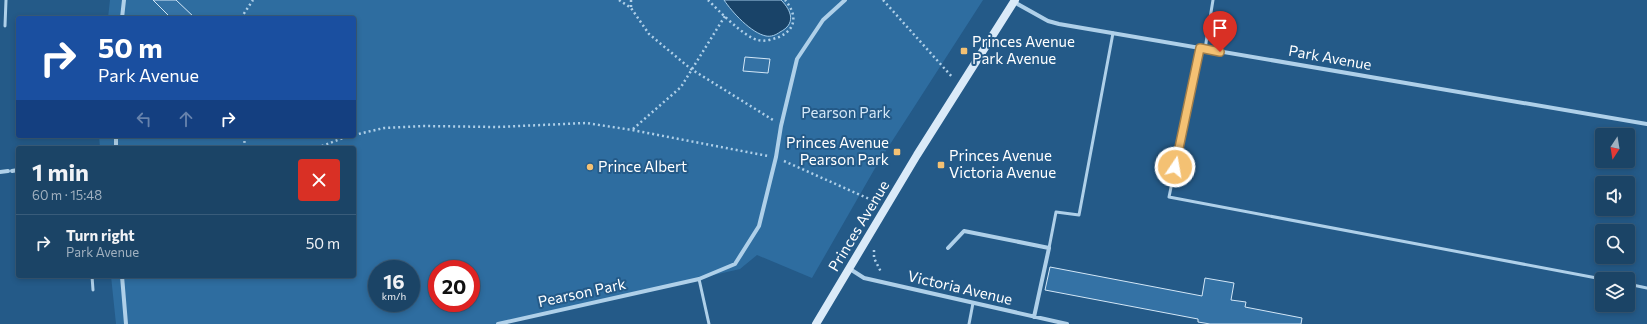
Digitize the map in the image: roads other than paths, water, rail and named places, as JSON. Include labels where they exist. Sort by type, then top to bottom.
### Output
[{"type":"street","points":[[122,16],[124,0]]},
{"type":"street","name":"Pearson Park","points":[[498,324],[700,279],[735,264],[759,226],[776,157],[781,126],[797,59],[823,20],[845,0]]},
{"type":"street","name":"Park Avenue","points":[[1015,1],[1048,21],[1059,24],[1647,124]]},
{"type":"street","name":"Princes Avenue","points":[[816,324],[886,207],[1015,1]]},
{"type":"street","points":[[0,172],[16,170]]},
{"type":"street","points":[[948,248],[964,231],[1049,248],[1034,317]]},
{"type":"street","name":"Victoria Avenue","points":[[850,269],[864,278],[1067,324]]},
{"type":"street","points":[[122,278],[126,324]]},
{"type":"lane","points":[[4,26],[6,0]]},
{"type":"lane","points":[[1213,0],[1169,197],[1595,278]]},
{"type":"lane","points":[[1049,248],[1056,212],[1079,215],[1113,34]]},
{"type":"lane","points":[[92,278],[93,290]]},
{"type":"lane","points":[[700,279],[709,324]]},
{"type":"lane","points":[[1635,285],[1647,288]]},
{"type":"lane","points":[[969,324],[973,303]]},
{"type":"place","name":"Princes Avenue Park Avenue","points":[[964,51]]},
{"type":"place","name":"Princes Avenue Pearson Park","points":[[897,152]]},
{"type":"place","name":"Princes Avenue Victoria Avenue","points":[[941,165]]},
{"type":"place","name":"Prince Albert","points":[[590,167]]}]
